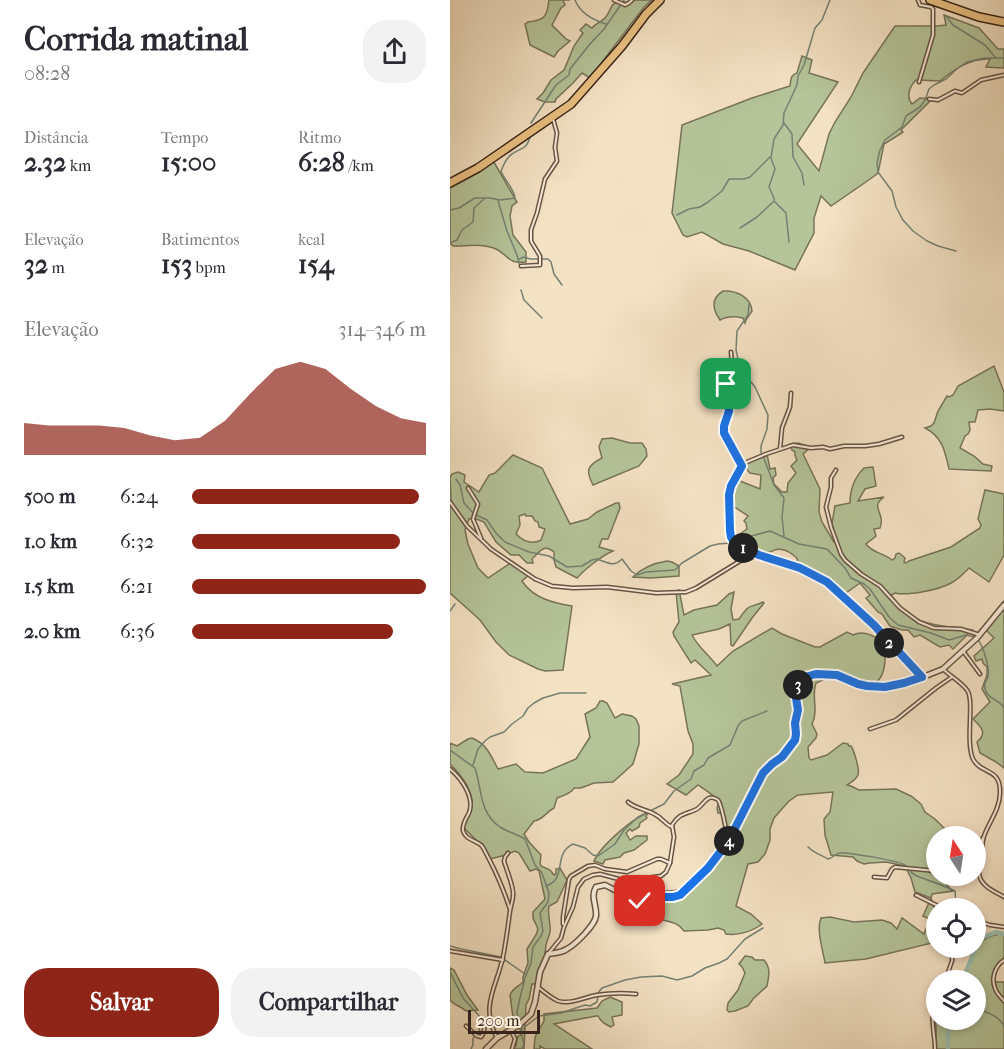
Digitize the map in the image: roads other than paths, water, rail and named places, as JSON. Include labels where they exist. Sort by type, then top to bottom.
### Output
[{"type":"highway","points":[[450,183],[478,168],[571,104],[660,0]]},
{"type":"highway","points":[[930,0],[980,17],[1004,22]]},
{"type":"street","points":[[614,0],[625,5],[632,0]]},
{"type":"street","points":[[918,0],[920,5],[932,8],[933,29],[919,82]]},
{"type":"street","points":[[929,99],[938,100],[955,92],[962,93],[981,80],[1004,75]]},
{"type":"street","points":[[521,266],[540,265],[540,256],[532,243],[531,233],[546,179],[557,161],[555,147],[557,133],[553,117]]},
{"type":"street","points":[[731,352],[731,366],[726,380],[729,411],[724,433],[742,466]]},
{"type":"street","points":[[780,449],[782,428],[790,407],[791,393]]},
{"type":"street","points":[[902,437],[870,446],[844,446],[830,449],[811,448],[798,444],[747,462],[742,466],[730,490],[730,531],[735,544],[759,555],[800,568],[834,587],[874,625],[922,677]]},
{"type":"street","points":[[836,470],[831,478],[831,487],[825,507],[845,560],[880,586],[900,608],[919,622],[934,628],[961,629],[980,635]]},
{"type":"street","points":[[468,488],[478,502],[473,519],[482,541]]},
{"type":"street","points":[[450,502],[466,526],[500,556],[529,576],[552,585],[573,588],[607,587],[656,593],[691,591],[740,561],[759,555]]},
{"type":"street","points":[[548,954],[568,949],[589,928],[596,917],[593,892],[596,887],[605,885],[638,901],[645,901],[654,897],[677,897],[700,876],[733,834],[763,773],[782,757],[795,740],[798,710],[797,689],[805,677],[816,674],[837,675],[858,684],[885,687],[922,677],[943,669],[980,635],[1004,605]]},
{"type":"street","points":[[963,651],[980,674]]},
{"type":"street","points":[[943,669],[970,695],[969,725],[972,757],[975,763],[994,774],[998,779],[999,802],[986,831]]},
{"type":"street","points":[[870,729],[896,720],[952,677]]},
{"type":"street","points":[[450,769],[459,777],[471,801],[463,825],[464,833],[472,841],[480,844],[485,851],[510,909]]},
{"type":"street","points":[[486,1049],[496,1038],[524,1022],[531,1014],[540,972],[548,954],[561,938],[580,883],[600,874],[626,881],[664,874],[670,864],[674,837],[672,827],[680,815],[699,808],[708,799],[715,798],[720,804],[728,838],[725,847]]},
{"type":"street","points":[[628,802],[658,816],[672,827]]},
{"type":"street","points":[[496,1038],[490,1022],[491,993],[502,960],[513,899],[504,861],[508,853]]},
{"type":"street","points":[[564,927],[563,917],[568,879],[585,867],[595,866],[624,872],[657,859],[670,864]]},
{"type":"street","points":[[874,877],[886,878],[895,867],[926,870]]},
{"type":"street","points":[[986,886],[1004,897]]},
{"type":"street","points":[[916,895],[926,900]]},
{"type":"street","points":[[986,924],[1004,927]]},
{"type":"street","points":[[450,951],[502,960]]},
{"type":"street","points":[[1004,960],[997,966],[994,981],[995,990],[1004,1001]]},
{"type":"street","points":[[538,987],[561,1002],[610,994],[636,994]]},
{"type":"street","points":[[466,1026],[481,1037],[485,1025],[490,1022]]},
{"type":"street","points":[[511,1030],[515,1039],[512,1049]]},
{"type":"street","points":[[934,1030],[935,1049]]},
{"type":"waterway","points":[[575,0],[580,9],[606,24]]},
{"type":"waterway","points":[[531,123],[556,85],[569,75],[570,69],[604,29],[624,0]]},
{"type":"waterway","points":[[789,242],[786,213],[774,201],[769,187],[775,169],[771,158],[774,139],[783,125],[784,113],[797,85],[815,28],[822,20],[830,0]]},
{"type":"waterway","points":[[946,16],[953,25],[985,45],[995,57]]},
{"type":"waterway","points":[[956,251],[927,241],[903,220],[896,207],[892,191],[878,172],[877,163],[880,150],[885,140],[902,127],[906,116],[920,107],[929,89],[934,85],[946,79],[967,62],[985,58],[1004,58]]},
{"type":"waterway","points":[[784,123],[792,134],[793,157],[802,173],[804,185]]},
{"type":"waterway","points":[[450,210],[459,208],[475,198],[500,200],[515,198],[501,171],[508,157],[525,147],[530,137]]},
{"type":"waterway","points":[[677,215],[708,202],[722,191],[729,179],[750,177],[770,157]]},
{"type":"waterway","points":[[450,243],[457,240],[462,230],[473,222],[474,208],[484,199]]},
{"type":"waterway","points":[[498,201],[520,267]]},
{"type":"waterway","points":[[740,228],[757,217],[773,202]]},
{"type":"waterway","points":[[519,259],[524,257],[548,259],[554,274],[562,285]]},
{"type":"waterway","points":[[521,290],[524,300],[542,318]]},
{"type":"waterway","points":[[749,304],[748,315],[737,331],[736,350],[740,368],[755,387],[768,415],[761,453]]},
{"type":"waterway","points":[[763,456],[774,485],[784,498],[782,517],[784,536]]},
{"type":"waterway","points":[[456,479],[460,485],[464,503],[474,514],[487,520],[505,542],[529,552],[549,556],[567,567],[582,566],[597,559],[613,564],[622,559],[637,575],[646,572],[675,570],[682,563],[710,546],[730,543],[770,531],[799,544],[827,549],[851,578],[870,589],[889,617],[898,625],[949,640],[966,635],[975,637]]},
{"type":"waterway","points":[[450,611],[455,604]]},
{"type":"waterway","points":[[978,640],[988,668],[985,689],[1004,708]]},
{"type":"waterway","points":[[473,765],[478,749],[485,741],[504,732],[534,703],[560,693],[586,693]]},
{"type":"waterway","points":[[546,886],[557,878],[561,860],[567,848],[573,844],[598,856],[615,844],[624,830],[638,817],[664,804],[674,791],[691,779],[694,771],[704,765],[708,758],[730,745],[742,721],[767,711]]},
{"type":"waterway","points":[[450,750],[475,768],[482,800],[493,821],[503,829],[525,839],[549,893],[548,902],[540,913],[543,931],[533,947],[531,963],[520,998],[517,1012],[519,1023]]},
{"type":"waterway","points":[[808,847],[828,859],[845,853],[901,863],[915,875],[955,891],[956,898]]},
{"type":"waterway","points":[[598,993],[602,988],[641,977],[662,976],[677,980],[692,976],[727,959],[745,939],[763,928]]},
{"type":"waterway","points":[[966,970],[979,939],[996,932],[1004,934]]},
{"type":"waterway","points":[[450,946],[501,957]]},
{"type":"waterway","points":[[505,960],[525,974]]},
{"type":"waterway","points":[[450,972],[463,998],[481,1018],[478,1026],[480,1032],[473,1038],[471,1049]]},
{"type":"waterway","points":[[522,1029],[539,1016],[561,1013],[585,1005],[590,1006],[597,1002],[598,996]]},
{"type":"waterway","points":[[986,1013],[995,1017],[1004,1026]]},
{"type":"waterway","points":[[521,1026],[524,1044],[522,1049]]},
{"type":"waterway","points":[[948,1049],[949,1030]]}]
